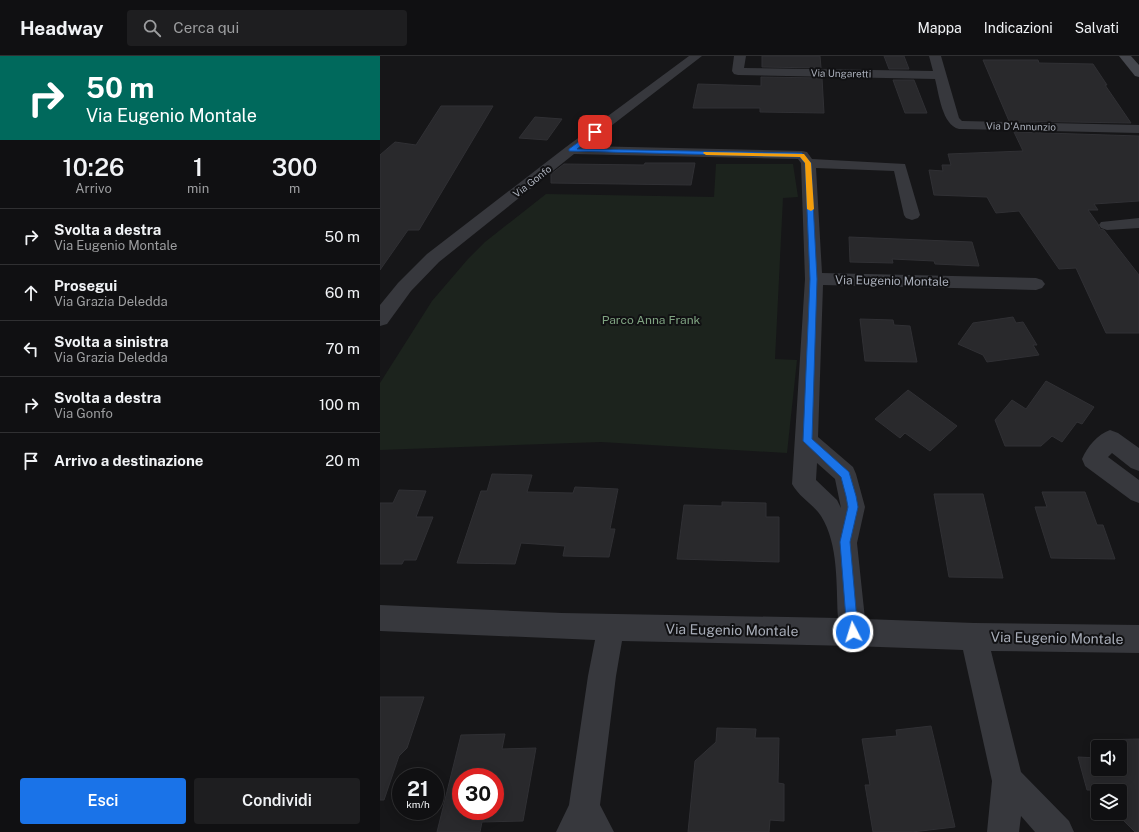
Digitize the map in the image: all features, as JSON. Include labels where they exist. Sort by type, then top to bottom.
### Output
[{"type":"street","name":"Via Gonfo","points":[[380,320],[395,298],[414,276],[433,258],[571,150],[696,56]]},
{"type":"street","name":"Via Ungaretti","points":[[740,56],[738,71],[939,75]]},
{"type":"street","points":[[935,56],[939,75]]},
{"type":"street","points":[[1125,56],[1139,73]]},
{"type":"street","name":"Via D'Annunzio","points":[[939,75],[952,120],[959,125],[1139,130]]},
{"type":"street","points":[[571,150],[802,155],[808,163],[814,279],[804,484],[829,508],[845,542]]},
{"type":"street","points":[[808,163],[900,167],[912,215]]},
{"type":"street","points":[[1107,225],[1139,223]]},
{"type":"street","name":"Via Eugenio Montale","points":[[814,279],[1036,284]]},
{"type":"street","points":[[1139,461],[1110,440],[1093,459],[1139,493]]},
{"type":"street","points":[[807,441],[845,474],[853,507],[845,542],[853,632]]},
{"type":"street","name":"Via Eugenio Montale","points":[[380,618],[611,627],[853,632],[974,637],[1139,638]]},
{"type":"street","points":[[585,824],[602,676],[611,627]]},
{"type":"street","name":"Via Eugenio Montale","points":[[974,637],[1008,781],[1003,832]]},
{"type":"street","points":[[1008,781],[1058,832]]},
{"type":"green space","name":"Parco Anna Frank","points":[[716,164],[793,164],[798,197],[783,198],[775,359],[797,360],[787,453],[601,442],[380,450],[380,383],[432,301],[468,259],[485,242],[546,194],[714,197]]},
{"type":"building","points":[[762,56],[820,56],[821,68],[762,67]]},
{"type":"building","points":[[884,56],[904,56],[909,69],[889,69]]},
{"type":"building","points":[[983,60],[1038,60],[1039,63],[1093,64],[1107,85],[1105,85],[1131,123],[1009,121]]},
{"type":"building","points":[[761,77],[822,78],[824,113],[760,112],[760,108],[693,108],[698,84],[761,86]]},
{"type":"building","points":[[893,80],[914,80],[927,113],[905,113]]},
{"type":"building","points":[[441,106],[493,106],[419,230],[408,230],[380,270],[380,155],[395,142],[416,145]]},
{"type":"building","points":[[535,117],[562,119],[547,140],[519,138]]},
{"type":"building","points":[[1014,132],[1139,136],[1139,201],[1094,204],[1098,210],[1088,210],[1100,229],[1104,230],[1139,275],[1139,333],[1106,333],[1076,268],[1059,269],[1019,211],[996,213],[987,197],[934,195],[929,170],[943,171],[942,165],[951,165],[948,154],[1023,151]]},
{"type":"building","points":[[645,163],[695,163],[691,185],[551,183],[551,174],[564,164],[644,165]]},
{"type":"building","points":[[849,237],[972,242],[979,266],[935,264],[934,261],[892,259],[893,263],[850,262]]},
{"type":"building","points":[[1013,317],[1016,323],[1023,322],[1037,345],[1033,345],[1039,355],[987,362],[983,355],[958,344],[973,323]]},
{"type":"building","points":[[860,319],[893,320],[894,325],[910,326],[917,362],[865,361]]},
{"type":"building","points":[[1046,381],[1094,407],[1082,424],[1077,422],[1062,442],[1052,436],[1041,446],[1005,446],[995,420],[1012,400],[1026,409]]},
{"type":"building","points":[[908,390],[957,426],[930,451],[905,433],[900,438],[875,419]]},
{"type":"building","points":[[492,474],[532,475],[527,492],[573,493],[575,487],[618,489],[610,529],[615,529],[609,557],[563,556],[565,546],[521,543],[515,564],[457,563],[481,491],[487,491]]},
{"type":"building","points":[[399,490],[426,491],[416,517],[433,517],[416,560],[404,560],[402,564],[380,564],[380,503],[393,503]]},
{"type":"building","points":[[1042,492],[1085,492],[1097,525],[1103,525],[1115,559],[1051,558],[1035,507],[1047,507]]},
{"type":"building","points":[[934,494],[983,494],[1003,578],[949,577]]},
{"type":"building","points":[[722,502],[766,503],[766,517],[779,517],[779,562],[677,559],[684,505],[722,506]]},
{"type":"building","points":[[380,697],[424,697],[407,748],[399,756],[395,768],[392,768],[392,777],[384,800],[380,800]]},
{"type":"building","points":[[931,726],[955,827],[912,832],[873,832],[865,785],[870,785],[862,739],[897,736],[896,730]]},
{"type":"building","points":[[717,728],[756,729],[755,738],[779,738],[778,783],[784,784],[784,821],[770,820],[769,832],[688,832],[695,761],[716,742]]},
{"type":"building","points":[[505,734],[502,749],[536,748],[523,821],[482,822],[480,832],[437,832],[440,820],[444,820],[444,804],[452,771],[452,820],[504,820],[504,768],[453,768],[461,735]]},
{"type":"building","points":[[1139,739],[1139,832],[1135,832],[1123,820],[1127,820],[1127,784],[1091,784],[1091,790],[1087,790],[1078,757],[1091,758],[1091,776],[1127,776],[1127,740],[1098,740]]},
{"type":"slow traffic","points":[[706,153],[802,155],[808,163],[811,209]]},
{"type":"route","points":[[595,132],[571,150],[802,155],[808,163],[814,279],[807,441],[845,474],[851,496],[853,507],[845,542],[853,632]]}]
